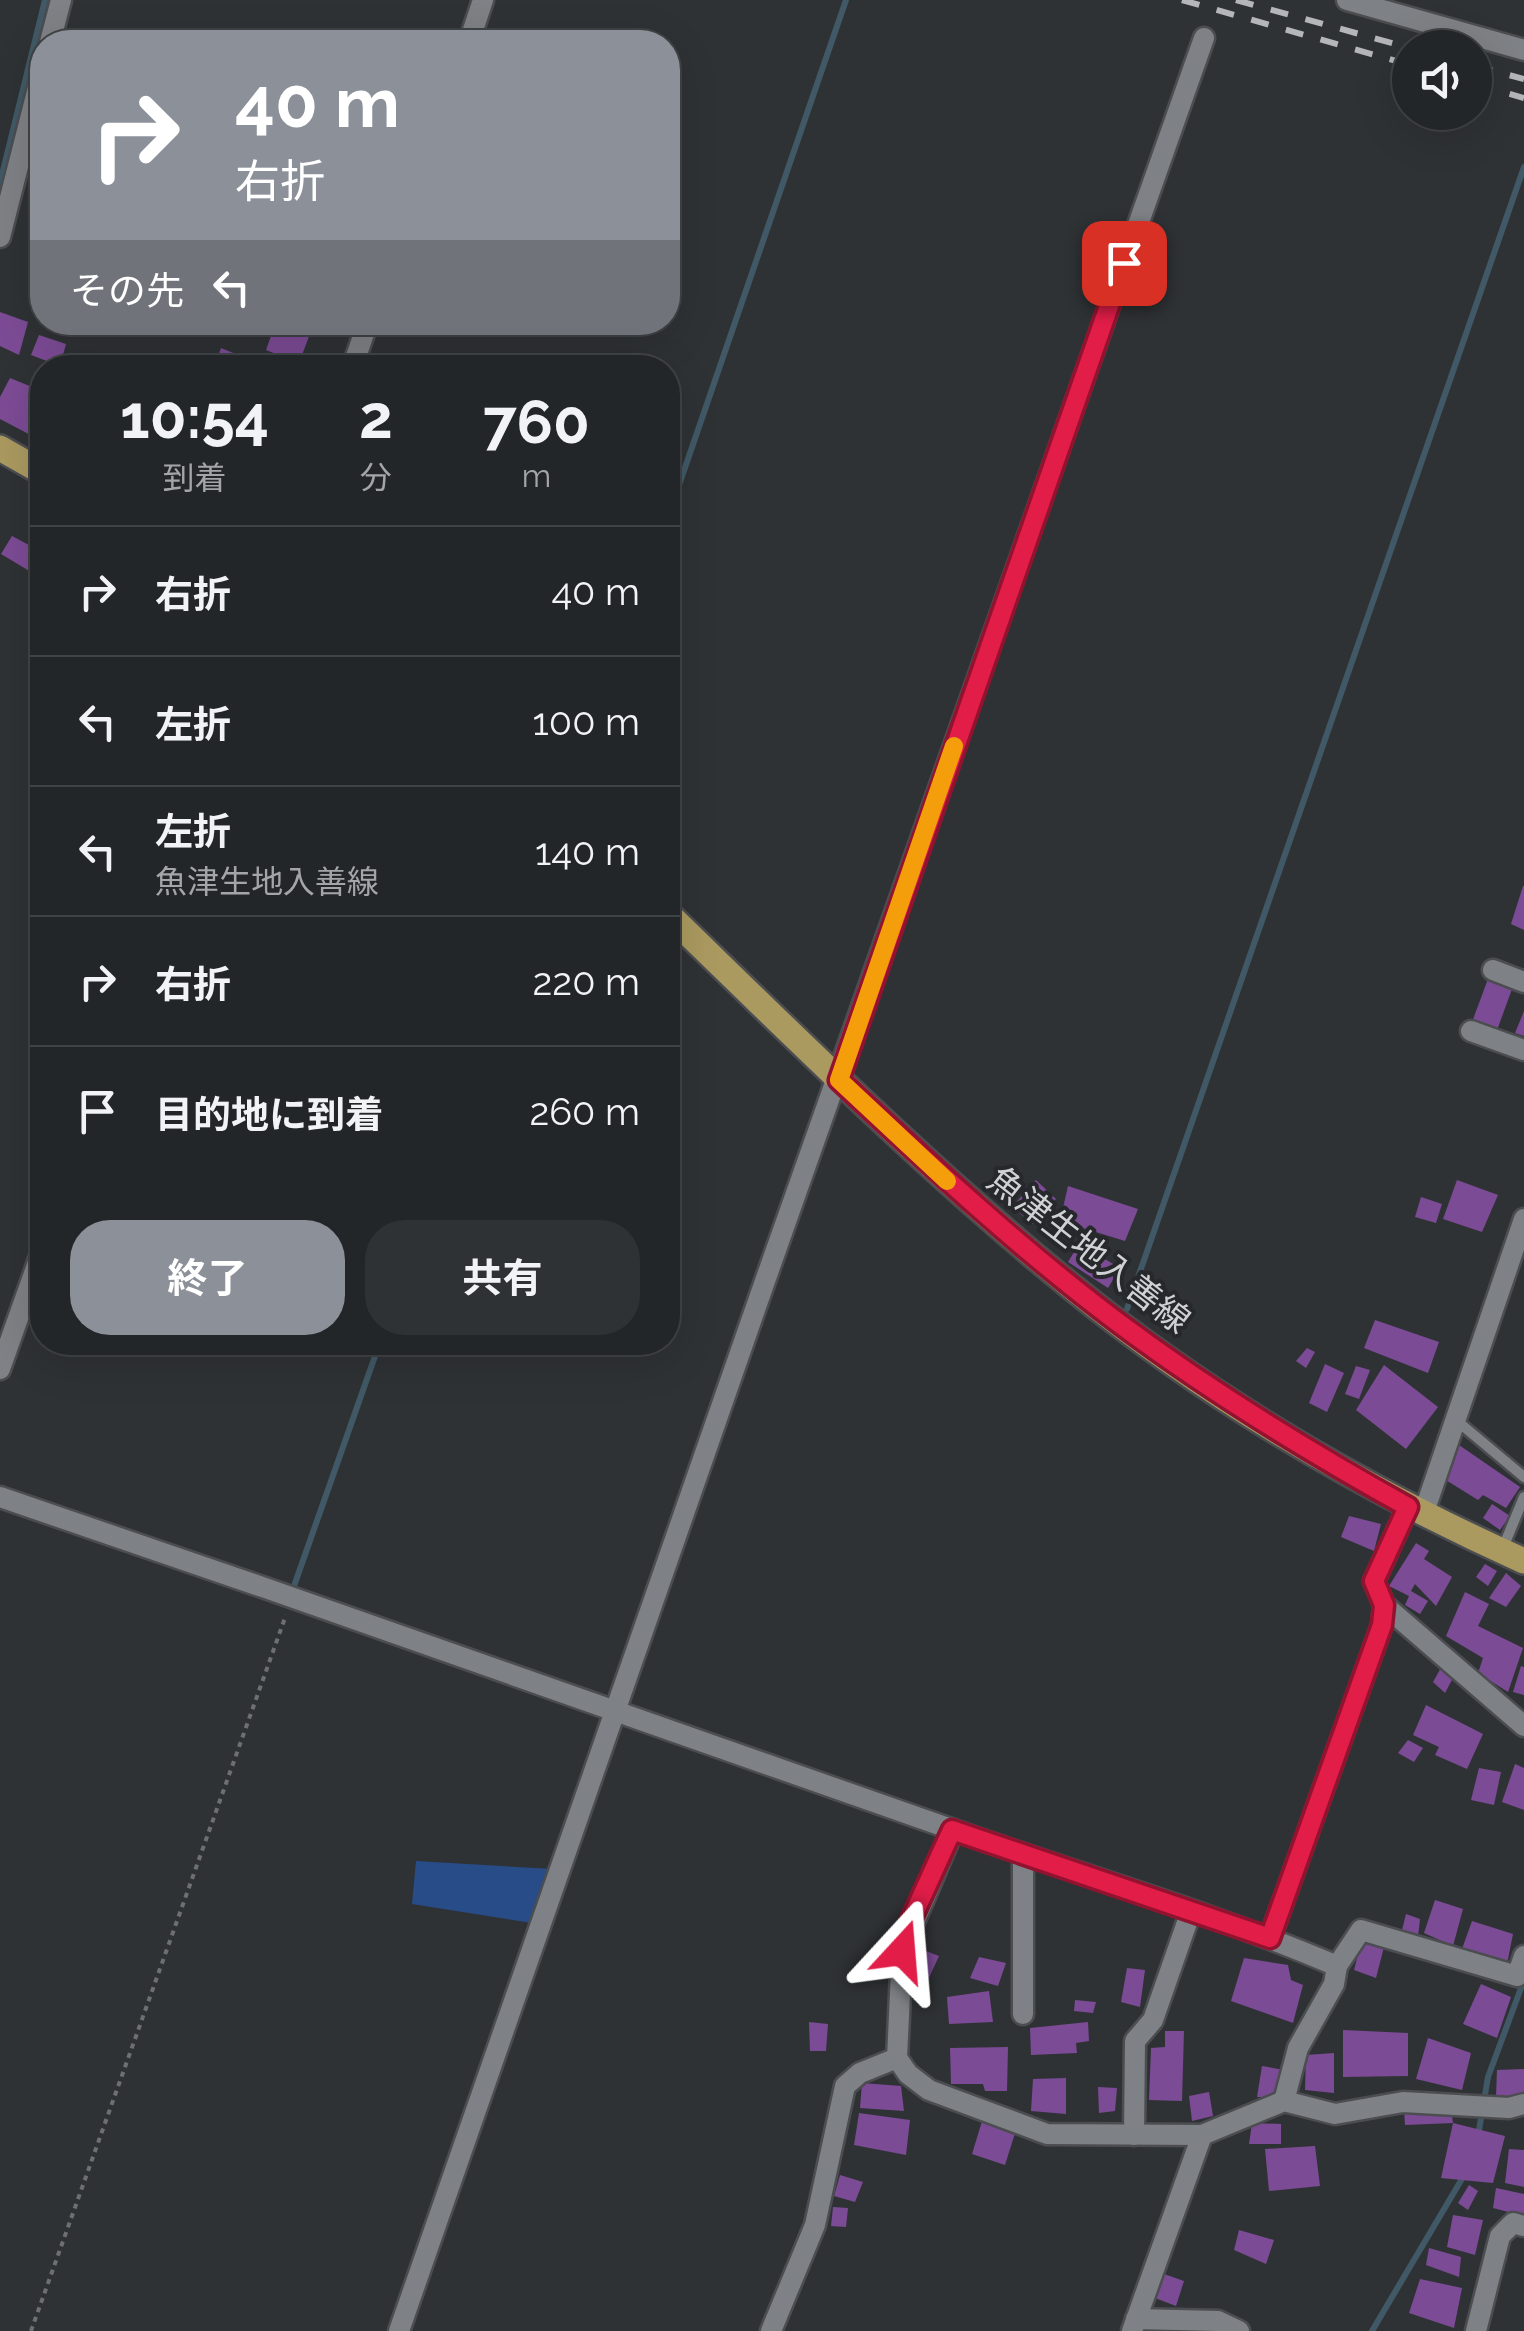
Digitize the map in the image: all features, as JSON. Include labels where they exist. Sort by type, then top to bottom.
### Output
[{"type":"main road","points":[[0,448],[30,465]]},
{"type":"main road","name":"魚津生地入善線","points":[[680,926],[962,1194],[1122,1326],[1282,1434],[1416,1511],[1513,1556]]},
{"type":"street","points":[[53,30],[61,0]]},
{"type":"street","points":[[473,30],[483,0]]},
{"type":"street","points":[[1347,0],[1524,50]]},
{"type":"street","points":[[400,2331],[614,1706],[839,1080],[1204,38]]},
{"type":"street","points":[[0,237],[30,119]]},
{"type":"street","points":[[1492,970],[1524,982]]},
{"type":"street","points":[[1471,1031],[1524,1050]]},
{"type":"street","points":[[1524,1219],[1456,1420],[1416,1511],[1374,1581],[1384,1605],[1524,1726]]},
{"type":"street","points":[[0,1369],[30,1285]]},
{"type":"street","points":[[0,1497],[614,1706],[952,1830],[1270,1938],[1336,1966]]},
{"type":"street","points":[[1270,1938],[1369,1662],[1384,1605]]},
{"type":"street","points":[[952,1830],[911,1920],[902,1951],[897,2058],[908,2074],[928,2090],[1048,2134],[1202,2135],[1284,2101],[1335,2114],[1402,2102],[1508,2108],[1524,2104]]},
{"type":"street","points":[[1023,1854],[1023,2014]]},
{"type":"street","points":[[1134,2135],[1135,2041],[1153,2020],[1192,1911]]},
{"type":"street","points":[[1284,2101],[1298,2048],[1334,1984],[1336,1966],[1360,1930],[1516,1976],[1524,1956]]},
{"type":"street","points":[[771,2331],[815,2225],[845,2086],[860,2073],[897,2058]]},
{"type":"street","points":[[1202,2135],[1134,2325],[1218,2321],[1238,2331]]},
{"type":"street","points":[[1476,2331],[1500,2236],[1513,2223],[1524,2226]]},
{"type":"lane","points":[[1456,1420],[1524,1477]]},
{"type":"lane","points":[[1513,1556],[1524,1497]]},
{"type":"path","points":[[31,2331],[292,1597]]},
{"type":"shaded area","points":[[416,1861],[552,1869],[532,1923],[412,1904]]},
{"type":"building","points":[[0,312],[28,322],[19,355],[0,346]]},
{"type":"building","points":[[39,335],[66,344],[63,355],[31,355]]},
{"type":"building","points":[[271,335],[310,335],[302,355],[279,355],[266,350]]},
{"type":"building","points":[[221,348],[238,355],[219,355]]},
{"type":"building","points":[[10,378],[30,386],[30,435],[0,419],[0,397]]},
{"type":"building","points":[[12,536],[30,546],[30,571],[1,554]]},
{"type":"building","points":[[1524,886],[1524,930],[1511,924]]},
{"type":"building","points":[[1488,979],[1512,989],[1496,1033],[1472,1022]]},
{"type":"building","points":[[1524,1011],[1524,1036],[1515,1033]]},
{"type":"building","points":[[1036,1180],[1056,1199],[1033,1224],[1012,1207]]},
{"type":"building","points":[[1457,1180],[1498,1195],[1482,1232],[1443,1219]]},
{"type":"building","points":[[1068,1186],[1138,1209],[1125,1241],[1060,1221]]},
{"type":"building","points":[[1421,1197],[1442,1204],[1436,1223],[1415,1217]]},
{"type":"building","points":[[1079,1244],[1120,1268],[1108,1288],[1068,1262]]},
{"type":"building","points":[[1375,1320],[1439,1342],[1428,1373],[1364,1348]]},
{"type":"building","points":[[1307,1348],[1315,1352],[1306,1368],[1296,1361]]},
{"type":"building","points":[[1325,1364],[1344,1373],[1327,1412],[1309,1403]]},
{"type":"building","points":[[1384,1365],[1438,1407],[1406,1449],[1356,1410]]},
{"type":"building","points":[[1356,1366],[1370,1370],[1359,1399],[1345,1394]]},
{"type":"building","points":[[1459,1445],[1520,1487],[1506,1508],[1483,1495],[1478,1500],[1441,1477]]},
{"type":"building","points":[[1492,1504],[1510,1516],[1500,1530],[1483,1518]]},
{"type":"building","points":[[1349,1516],[1381,1524],[1374,1551],[1341,1537]]},
{"type":"building","points":[[1416,1543],[1429,1551],[1424,1559],[1452,1577],[1436,1606],[1415,1584],[1411,1591],[1428,1601],[1420,1614],[1405,1605],[1409,1596],[1389,1586]]},
{"type":"building","points":[[1485,1564],[1497,1571],[1488,1586],[1476,1577]]},
{"type":"building","points":[[1506,1573],[1521,1586],[1506,1607],[1489,1598]]},
{"type":"building","points":[[1465,1592],[1489,1604],[1478,1626],[1523,1648],[1508,1692],[1478,1673],[1483,1658],[1446,1636]]},
{"type":"building","points":[[1442,1666],[1454,1676],[1445,1693],[1433,1682]]},
{"type":"building","points":[[1521,1666],[1524,1667],[1524,1695],[1513,1692]]},
{"type":"building","points":[[1426,1705],[1483,1734],[1467,1769],[1435,1755],[1439,1747],[1413,1735]]},
{"type":"building","points":[[1408,1740],[1423,1748],[1414,1762],[1398,1753]]},
{"type":"building","points":[[1515,1764],[1524,1768],[1524,1810],[1502,1802]]},
{"type":"building","points":[[1479,1768],[1501,1772],[1494,1805],[1471,1800]]},
{"type":"building","points":[[1435,1900],[1463,1909],[1453,1946],[1424,1933]]},
{"type":"building","points":[[1406,1914],[1420,1919],[1418,1937],[1402,1930]]},
{"type":"building","points":[[1472,1921],[1513,1934],[1507,1964],[1462,1949]]},
{"type":"building","points":[[1361,1943],[1384,1947],[1376,1978],[1354,1970]]},
{"type":"building","points":[[918,1948],[939,1956],[922,1993],[906,1985]]},
{"type":"building","points":[[979,1957],[1006,1963],[998,1986],[970,1978]]},
{"type":"building","points":[[1244,1958],[1288,1965],[1291,1980],[1303,1985],[1293,2023],[1231,2001]]},
{"type":"building","points":[[1127,1968],[1145,1970],[1140,2007],[1121,2002]]},
{"type":"building","points":[[1481,1984],[1511,1997],[1497,2038],[1463,2024]]},
{"type":"building","points":[[989,1991],[993,2022],[949,2024],[947,1997]]},
{"type":"building","points":[[1075,2000],[1096,2002],[1093,2013],[1074,2011]]},
{"type":"building","points":[[809,2022],[828,2024],[826,2051],[810,2051]]},
{"type":"building","points":[[1088,2022],[1089,2041],[1076,2043],[1077,2053],[1031,2055],[1030,2028]]},
{"type":"building","points":[[1343,2030],[1408,2033],[1408,2076],[1343,2077]]},
{"type":"building","points":[[1165,2031],[1184,2031],[1182,2101],[1149,2100],[1151,2048],[1165,2047]]},
{"type":"building","points":[[1428,2038],[1471,2053],[1462,2090],[1416,2079]]},
{"type":"building","points":[[1008,2047],[1007,2091],[985,2091],[983,2084],[951,2084],[950,2048]]},
{"type":"building","points":[[1334,2053],[1334,2093],[1305,2090],[1306,2055]]},
{"type":"building","points":[[1262,2066],[1284,2070],[1278,2098],[1257,2097]]},
{"type":"building","points":[[1524,2069],[1524,2096],[1496,2096],[1497,2070]]},
{"type":"building","points":[[1066,2078],[1066,2114],[1031,2111],[1033,2079]]},
{"type":"building","points":[[862,2083],[901,2086],[904,2111],[860,2108]]},
{"type":"building","points":[[1098,2087],[1117,2088],[1115,2111],[1099,2113]]},
{"type":"building","points":[[1209,2092],[1213,2116],[1192,2121],[1189,2096]]},
{"type":"building","points":[[1404,2108],[1451,2109],[1453,2123],[1405,2125]]},
{"type":"building","points":[[859,2113],[910,2120],[906,2155],[854,2145]]},
{"type":"building","points":[[983,2118],[1016,2130],[1005,2165],[972,2154]]},
{"type":"building","points":[[1252,2123],[1281,2124],[1281,2144],[1249,2144]]},
{"type":"building","points":[[1453,2123],[1505,2136],[1493,2183],[1441,2178]]},
{"type":"building","points":[[1315,2146],[1320,2186],[1269,2191],[1265,2149]]},
{"type":"building","points":[[1509,2149],[1524,2150],[1524,2187],[1505,2183]]},
{"type":"building","points":[[840,2175],[863,2182],[855,2202],[834,2196]]},
{"type":"building","points":[[1469,2185],[1478,2191],[1468,2210],[1458,2203]]},
{"type":"building","points":[[1496,2188],[1524,2194],[1524,2216],[1493,2208]]},
{"type":"building","points":[[833,2207],[848,2208],[846,2227],[831,2226]]},
{"type":"building","points":[[1453,2215],[1483,2220],[1475,2255],[1447,2247]]},
{"type":"building","points":[[1239,2230],[1274,2240],[1266,2264],[1234,2250]]},
{"type":"building","points":[[1429,2248],[1461,2257],[1459,2277],[1426,2265]]},
{"type":"building","points":[[1164,2274],[1184,2281],[1176,2306],[1155,2298]]},
{"type":"building","points":[[1420,2279],[1462,2288],[1454,2328],[1409,2313]]},
{"type":"waterway","points":[[38,30],[45,0]]},
{"type":"waterway","points":[[680,482],[846,0]]},
{"type":"waterway","points":[[0,183],[30,61]]},
{"type":"waterway","points":[[1127,1309],[1524,167]]},
{"type":"waterway","points":[[294,1586],[375,1355]]},
{"type":"waterway","points":[[1478,2136],[1488,2077],[1524,1980]]},
{"type":"waterway","points":[[1372,2331],[1466,2172]]},
{"type":"railway","points":[[1182,0],[1392,60]]},
{"type":"railway","points":[[1236,0],[1392,43]]},
{"type":"railway","points":[[1492,71],[1524,79]]},
{"type":"railway","points":[[1492,89],[1524,98]]},
{"type":"slow traffic","points":[[947,1181],[839,1080],[954,746]]},
{"type":"route","points":[[902,1951],[911,1920],[952,1830],[1270,1938],[1382,1625],[1384,1605],[1374,1581],[1408,1507],[1282,1434],[1122,1326],[962,1194],[839,1080],[1124,263]]}]
